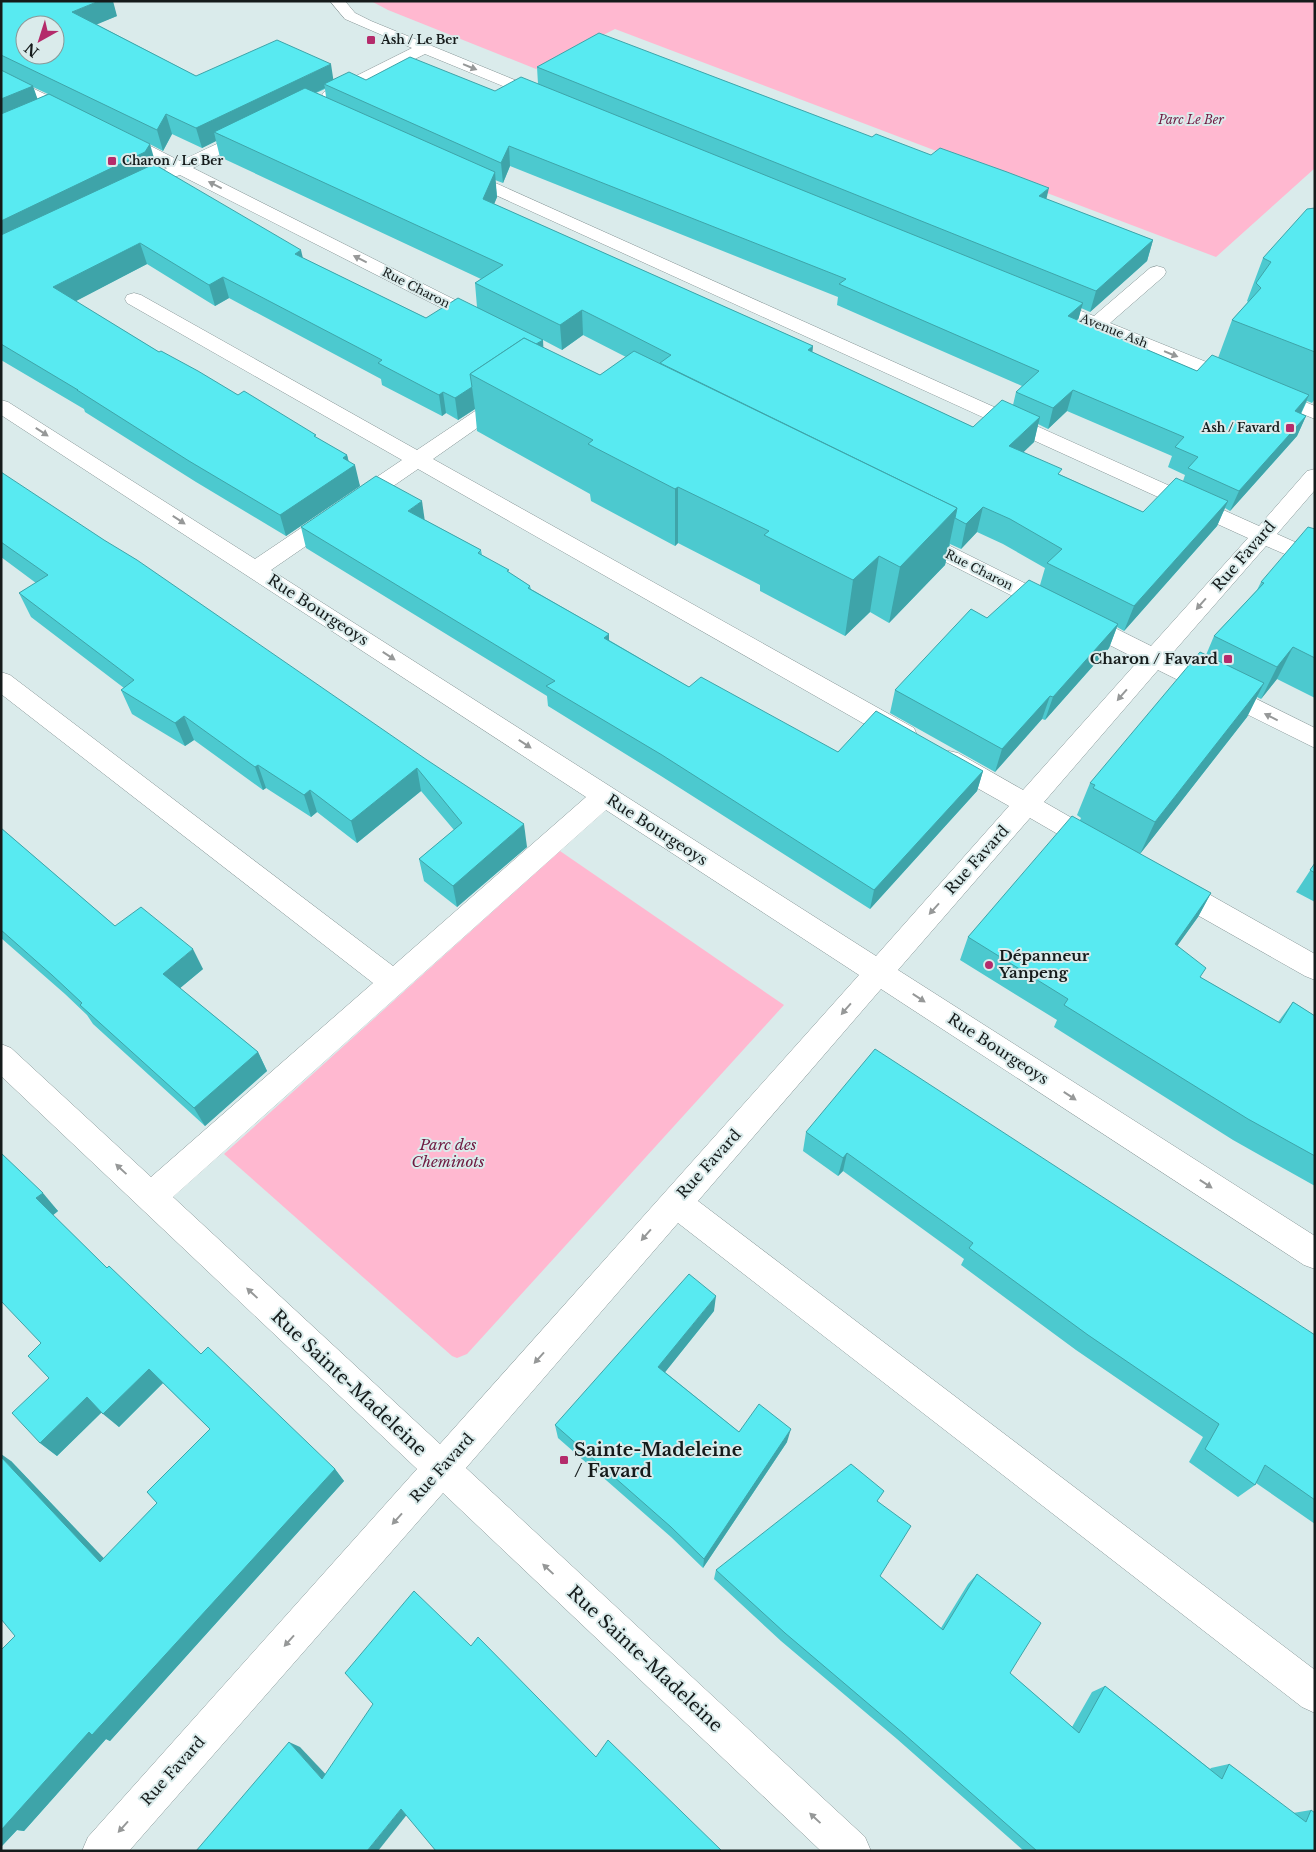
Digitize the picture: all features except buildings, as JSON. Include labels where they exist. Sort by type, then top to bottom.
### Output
[{"type":"street","points":[[337,1],[344,11],[357,20],[562,105]]},
{"type":"street","points":[[319,100],[425,48]]},
{"type":"street","points":[[1,78],[88,121]]},
{"type":"street","points":[[39,114],[57,106]]},
{"type":"street","points":[[154,181],[268,125]]},
{"type":"street","name":"Rue Charon","points":[[104,129],[501,330]]},
{"type":"street","points":[[448,167],[536,200],[1315,560]]},
{"type":"street","points":[[510,216],[536,200]]},
{"type":"street","points":[[1097,324],[1157,272]]},
{"type":"street","name":"Avenue Ash","points":[[1032,298],[1315,413]]},
{"type":"street","points":[[134,299],[1121,858]]},
{"type":"street","points":[[255,570],[520,390]]},
{"type":"street","name":"Rue Bourgeoys","points":[[1,406],[1315,1254]]},
{"type":"street","name":"Rue Favard","points":[[102,1851],[441,1470],[1315,476]]},
{"type":"street","name":"Rue Charon","points":[[899,530],[1315,739]]},
{"type":"street","points":[[1,682],[393,982]]},
{"type":"street","points":[[151,1197],[604,796]]},
{"type":"street","points":[[1154,877],[1315,968]]},
{"type":"street","name":"Rue Sainte-Madeleine","points":[[1,1057],[851,1851]]},
{"type":"street","points":[[675,1202],[1315,1694]]},
{"type":"green space","name":"Parc Le Ber","points":[[371,1],[1315,1],[1315,168],[1216,257],[615,29],[536,69],[388,10]]},
{"type":"green space","name":"Parc des Cheminots","points":[[560,851],[784,1005],[467,1354],[457,1358],[452,1356],[224,1154]]},
{"type":"place","name":"Ash / Le Ber","points":[[371,40]]},
{"type":"place","name":"Charon / Le Ber","points":[[112,161]]},
{"type":"place","name":"Ash / Favard","points":[[1290,428]]},
{"type":"place","name":"Charon / Favard","points":[[1228,659]]},
{"type":"place","name":"Dépanneur Yanpeng","points":[[989,965]]},
{"type":"place","name":"Sainte-Madeleine / Favard","points":[[564,1460]]}]
